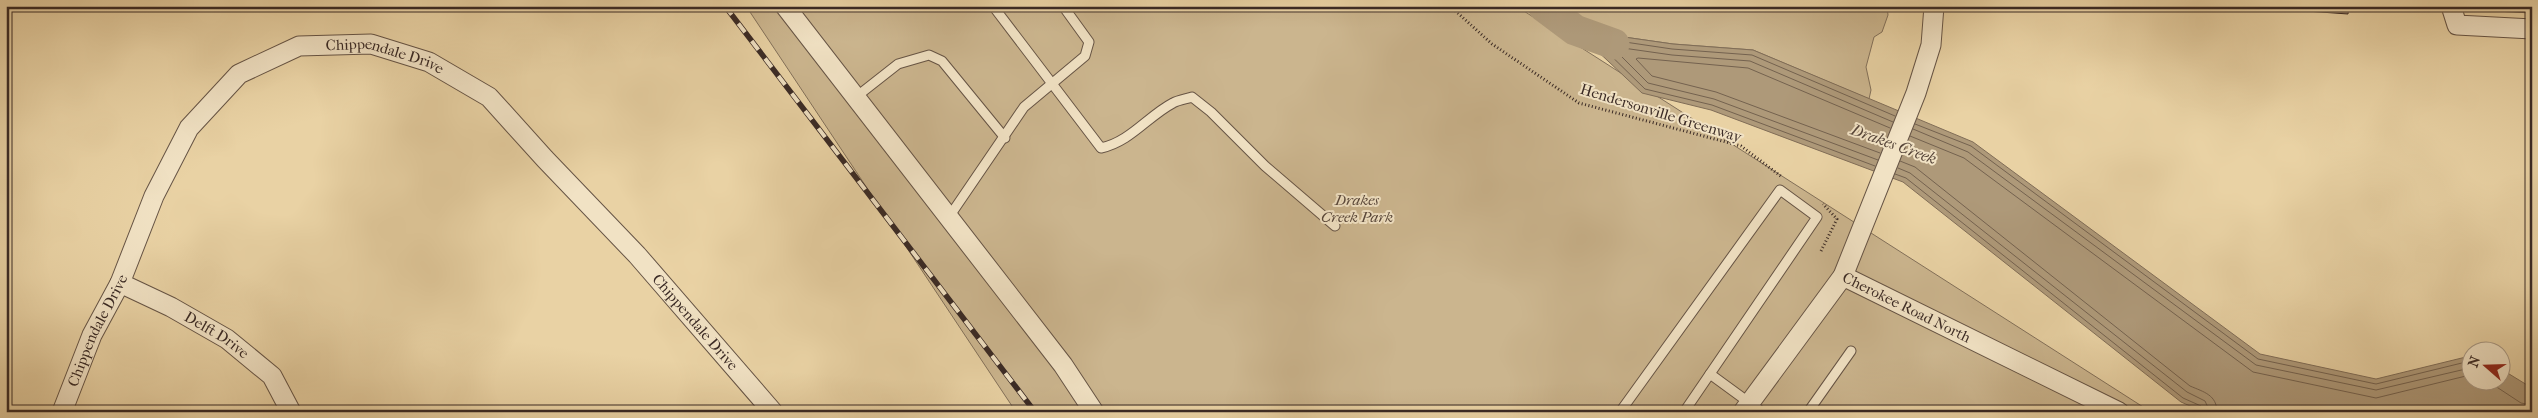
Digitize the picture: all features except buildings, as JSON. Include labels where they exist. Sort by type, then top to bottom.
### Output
[{"type":"street","points":[[785,6],[1063,365],[1094,412]]},
{"type":"street","name":"Cherokee Road North","points":[[1934,6],[1930,45],[1916,93],[1843,276],[2119,412]]},
{"type":"street","points":[[2450,6],[2457,25],[2532,29]]},
{"type":"street","name":"Chippendale Drive","points":[[62,412],[92,335],[120,284],[154,196],[189,128],[239,74],[299,46],[370,44],[429,62],[489,97],[545,159],[637,255],[773,412]]},
{"type":"street","points":[[1751,409],[1843,276]]},
{"type":"street","name":"Delft Drive","points":[[120,284],[171,307],[227,339],[272,376],[291,412]]},
{"type":"lane","points":[[993,6],[1101,148],[1110,146],[1127,136],[1173,103],[1192,97],[1265,166],[1335,226]]},
{"type":"lane","points":[[949,217],[1005,138],[1024,107],[1085,56],[1089,42],[1063,6]]},
{"type":"lane","points":[[856,97],[898,64],[929,55],[942,62],[1005,138]]},
{"type":"lane","points":[[1620,412],[1780,190],[1817,217],[1684,412]]},
{"type":"lane","points":[[1808,412],[1851,352]]},
{"type":"lane","points":[[1710,374],[1751,409]]},
{"type":"path","name":"Hendersonville Greenway","points":[[1450,6],[1492,44],[1579,103],[1741,146],[1791,182]]},
{"type":"path","points":[[1821,251],[1837,219],[1829,207],[1822,202]]},
{"type":"green space","name":"Drakes Creek Park","points":[[746,6],[1516,6],[2151,412],[1016,412]]},
{"type":"green space","points":[[1543,6],[1887,6],[1888,15],[1882,32],[1874,37],[1866,67],[1871,90],[1869,99],[1753,50],[1673,44],[1575,30]]},
{"type":"water","points":[[1575,30],[1673,44],[1753,50],[1973,142],[2260,354],[2376,379],[2460,358],[2460,390],[2510,390],[2510,375],[2532,388],[2532,412],[2204,412],[2181,402],[1903,182],[1711,110],[1642,93]]},
{"type":"waterway","name":"Drakes Creek","points":[[1543,6],[1575,30],[1614,44]]},
{"type":"railway","points":[[725,6],[1035,412]]}]
